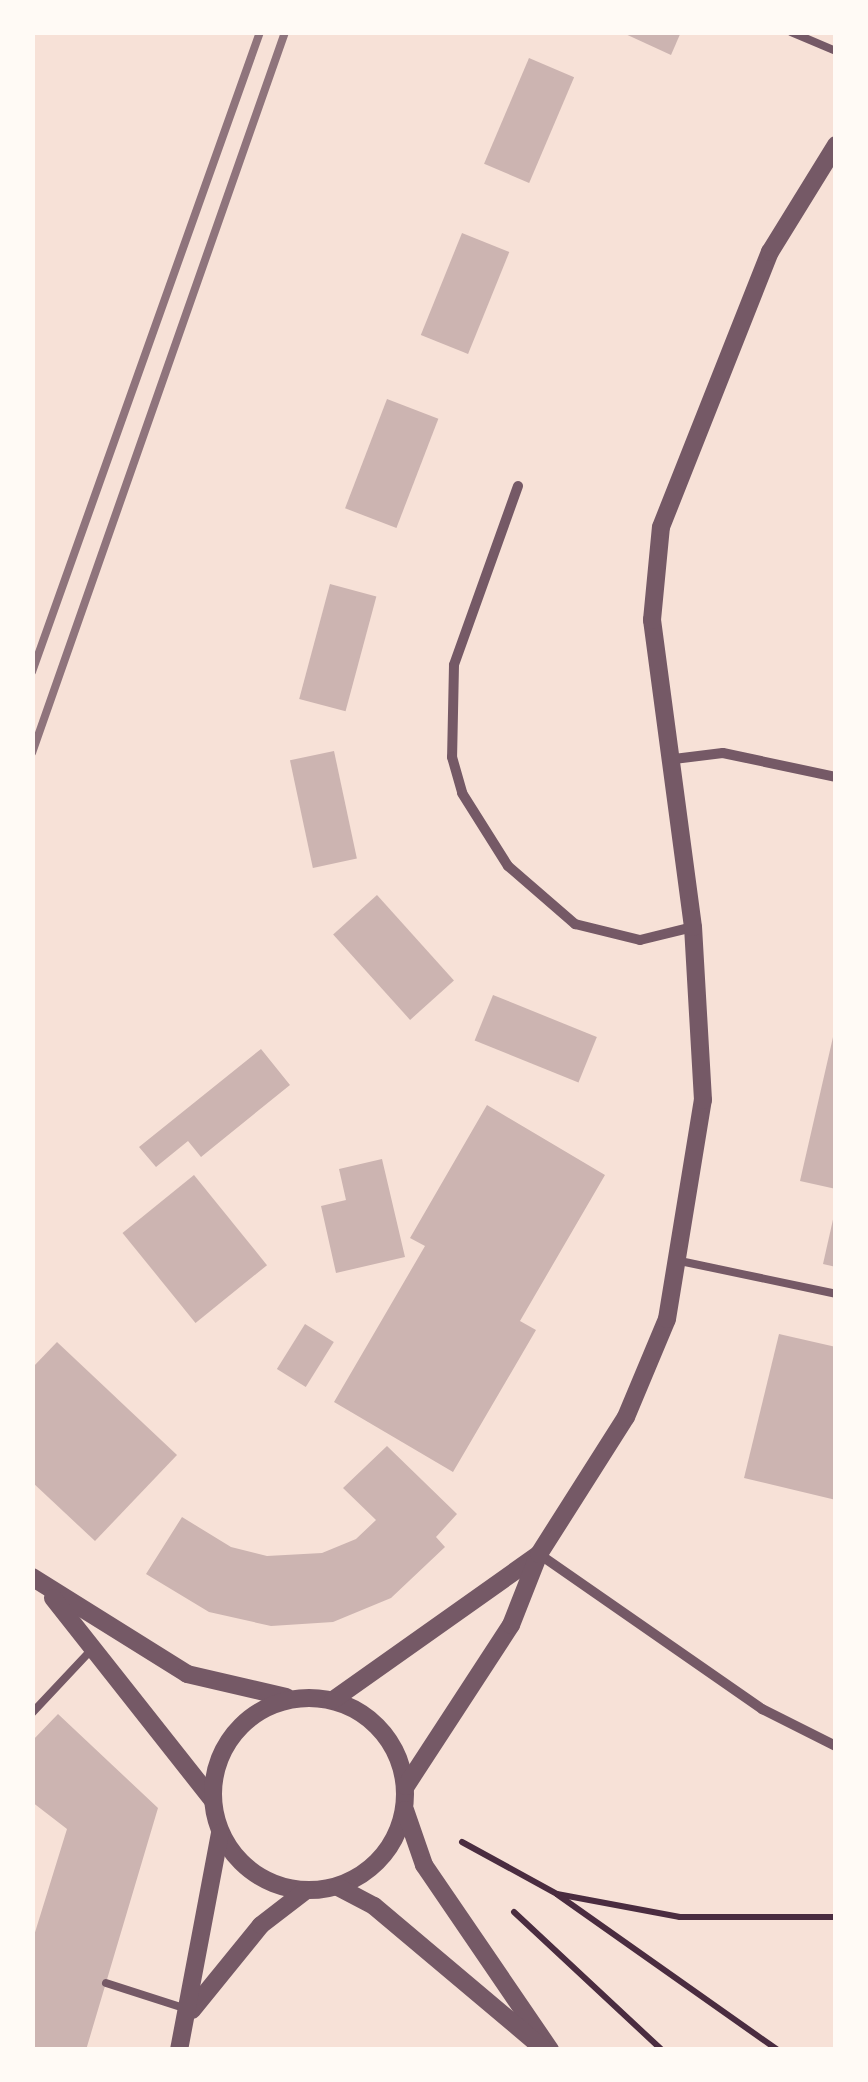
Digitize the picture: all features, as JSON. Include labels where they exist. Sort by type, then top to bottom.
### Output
[{"type":"street","points":[[406,1786],[511,1626],[539,1554],[626,1416],[680,1262],[703,1100],[692,927],[674,759],[652,620],[660,527],[770,252],[836,145]]},
{"type":"street","points":[[518,486],[454,665],[452,757],[462,793],[508,866],[575,924],[640,940],[692,927]]},
{"type":"street","points":[[674,759],[724,753],[836,777]]},
{"type":"street","points":[[333,1700],[539,1554]]},
{"type":"street","points":[[539,1554],[762,1709],[836,1746]]},
{"type":"street","points":[[38,1582],[212,1798],[220,1833],[240,1862],[305,1891]]},
{"type":"street","points":[[38,1582],[187,1674],[296,1698],[333,1700],[383,1730],[406,1786],[405,1810],[424,1866],[547,2050]]},
{"type":"street","points":[[212,1798],[234,1732],[296,1698]]},
{"type":"street","points":[[192,2010],[262,1924],[305,1891],[338,1887],[381,1857],[405,1810]]},
{"type":"street","points":[[179,2050],[192,2010],[192,1954],[220,1833]]},
{"type":"street","points":[[338,1887],[374,1906],[547,2050]]},
{"type":"lane","points":[[791,32],[836,51]]},
{"type":"lane","points":[[680,1262],[836,1294]]},
{"type":"lane","points":[[32,1713],[93,1648]]},
{"type":"lane","points":[[106,1983],[192,2010]]},
{"type":"path","points":[[462,1842],[557,1894],[778,2050]]},
{"type":"path","points":[[557,1894],[680,1916],[836,1918]]},
{"type":"path","points":[[514,1912],[662,2050]]},
{"type":"building","points":[[621,32],[681,32],[671,55]]},
{"type":"building","points":[[529,58],[574,77],[529,183],[484,164]]},
{"type":"building","points":[[462,233],[509,252],[468,354],[421,335]]},
{"type":"building","points":[[387,399],[438,419],[396,528],[345,508]]},
{"type":"building","points":[[330,584],[376,596],[346,711],[299,699]]},
{"type":"building","points":[[334,751],[357,859],[313,868],[290,760]]},
{"type":"building","points":[[377,895],[454,980],[410,1020],[333,934]]},
{"type":"building","points":[[493,995],[597,1037],[578,1082],[475,1040]]},
{"type":"building","points":[[836,1024],[836,1189],[800,1181]]},
{"type":"building","points":[[261,1049],[290,1085],[201,1157],[188,1141],[156,1167],[139,1147]]},
{"type":"building","points":[[487,1105],[605,1175],[520,1321],[536,1330],[453,1472],[334,1402],[425,1246],[410,1238]]},
{"type":"building","points":[[382,1159],[405,1257],[336,1273],[321,1206],[346,1200],[339,1169]]},
{"type":"building","points":[[194,1175],[267,1265],[196,1323],[123,1233]]},
{"type":"building","points":[[836,1215],[836,1267],[823,1264]]},
{"type":"building","points":[[305,1324],[334,1342],[306,1387],[277,1369]]},
{"type":"building","points":[[779,1334],[836,1347],[836,1500],[744,1478]]},
{"type":"building","points":[[57,1342],[177,1455],[95,1541],[32,1482],[32,1368]]},
{"type":"building","points":[[387,1446],[457,1514],[436,1537],[445,1547],[391,1598],[333,1622],[271,1626],[209,1612],[146,1574],[182,1517],[231,1547],[267,1556],[322,1553],[356,1539],[376,1520],[343,1488]]},
{"type":"building","points":[[58,1714],[158,1808],[86,2050],[32,2050],[32,1942],[67,1829],[32,1802],[32,1741]]},
{"type":"railway","points":[[32,672],[260,32]]},
{"type":"railway","points":[[32,753],[285,32]]}]
